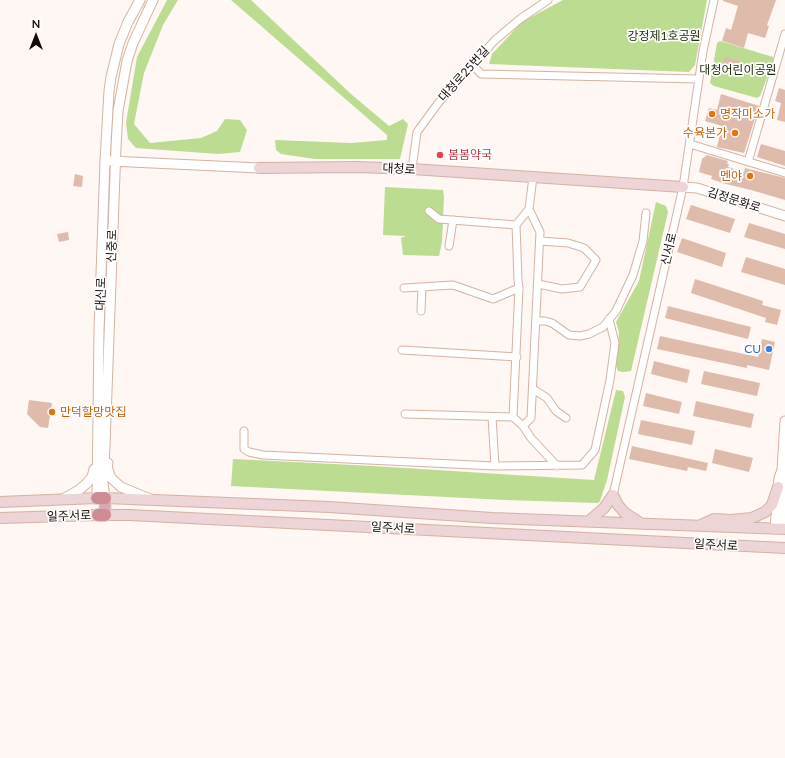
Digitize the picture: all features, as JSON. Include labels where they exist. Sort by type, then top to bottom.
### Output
[{"type":"main road","name":"대청로","points":[[259,168],[356,167],[684,187]]},
{"type":"main road","points":[[699,526],[714,519],[731,520],[752,518],[765,512],[772,505],[783,486]]},
{"type":"main road","points":[[589,521],[604,508],[613,495],[618,505],[625,513],[642,524]]},
{"type":"main road","points":[[101,498],[101,515]]},
{"type":"main road","name":"일주서로","points":[[0,502],[101,498],[150,499],[329,507],[492,518],[781,529]]},
{"type":"main road","name":"일주서로","points":[[0,518],[130,514],[781,548]]},
{"type":"main road","points":[[781,529],[781,548]]},
{"type":"street","name":"대신로","points":[[101,445],[100,323],[108,106],[112,71],[119,44],[128,22],[140,0]]},
{"type":"street","name":"신중로","points":[[101,498],[103,483],[101,445],[115,161],[120,95],[127,61],[133,43],[153,0]]},
{"type":"street","name":"대청로25번길","points":[[412,170],[417,132],[439,102],[494,41],[520,19],[548,0]]},
{"type":"street","name":"신서로","points":[[613,495],[684,187],[699,79],[714,0]]},
{"type":"street","points":[[748,162],[785,34]]},
{"type":"street","points":[[473,65],[481,74],[699,79]]},
{"type":"street","points":[[690,144],[785,173]]},
{"type":"street","name":"대청로","points":[[105,161],[259,168]]},
{"type":"street","points":[[514,417],[519,288],[516,225],[529,209],[533,177]]},
{"type":"street","name":"김정문화로","points":[[684,187],[697,188],[785,216]]},
{"type":"street","points":[[523,426],[531,418],[540,241],[540,232],[529,209]]},
{"type":"street","points":[[429,211],[439,219],[516,225]]},
{"type":"street","points":[[536,321],[552,323],[569,335],[580,336],[603,327],[616,311],[633,275],[643,241],[646,213]]},
{"type":"street","points":[[449,246],[453,220]]},
{"type":"street","points":[[538,284],[562,289],[580,287],[596,260],[584,248],[568,243],[540,241]]},
{"type":"street","points":[[404,288],[453,286],[493,299],[519,288]]},
{"type":"street","points":[[421,311],[422,287]]},
{"type":"street","points":[[244,431],[244,448],[249,452],[263,455],[495,466],[582,465],[595,450],[609,387],[615,343],[609,319]]},
{"type":"street","points":[[402,350],[517,357]]},
{"type":"street","points":[[533,389],[548,398],[556,411],[566,418]]},
{"type":"street","points":[[405,414],[514,417],[557,466]]},
{"type":"street","points":[[492,417],[495,466]]},
{"type":"street","points":[[781,529],[783,486],[779,478],[782,470],[785,421]]},
{"type":"street","points":[[63,499],[79,490],[92,478],[95,449],[101,445],[108,452],[107,467],[111,478],[121,487],[150,499]]},
{"type":"green space","points":[[167,0],[178,0],[163,25],[144,73],[134,124],[150,143],[201,138],[217,131],[225,119],[240,120],[247,130],[240,152],[218,154],[136,148],[128,139],[126,123],[137,57]]},
{"type":"green space","points":[[231,0],[251,0],[351,94],[389,126],[403,119],[408,124],[400,159],[315,159],[281,154],[276,150],[275,140],[351,143],[387,140],[387,135]]},
{"type":"green space","name":"강정제1호공원","points":[[563,0],[707,0],[695,65],[689,72],[489,64],[492,54],[522,22]]},
{"type":"green space","name":"대청어린이공원","points":[[720,41],[773,57],[774,60],[760,96],[757,98],[714,86],[710,83],[717,43]]},
{"type":"green space","points":[[385,187],[443,190],[442,242],[439,256],[403,255],[401,238],[406,236],[383,235]]},
{"type":"green space","points":[[656,202],[666,206],[668,212],[631,371],[618,371],[616,366],[619,332],[616,322],[639,281]]},
{"type":"green space","points":[[616,390],[623,391],[625,397],[607,480],[598,503],[505,500],[231,486],[233,459],[594,480]]},
{"type":"building","points":[[723,0],[776,0],[767,25],[769,26],[765,38],[748,33],[744,48],[722,41],[726,28],[731,30],[738,6]]},
{"type":"building","points":[[725,57],[740,61],[738,69],[723,65]]},
{"type":"building","points":[[779,88],[785,90],[785,122],[777,120],[781,103],[775,101]]},
{"type":"building","points":[[721,94],[759,106],[744,153],[717,147],[722,126],[705,121],[709,108],[717,110]]},
{"type":"building","points":[[761,144],[785,151],[785,166],[757,157]]},
{"type":"building","points":[[707,155],[728,161],[728,167],[744,172],[745,168],[785,178],[785,200],[711,179],[712,176],[699,172],[702,159]]},
{"type":"building","points":[[75,174],[83,176],[82,187],[73,186]]},
{"type":"building","points":[[691,205],[735,219],[730,233],[686,219]]},
{"type":"building","points":[[749,223],[785,234],[785,249],[744,237]]},
{"type":"building","points":[[68,232],[69,240],[59,242],[57,234]]},
{"type":"building","points":[[682,238],[726,253],[722,267],[677,252]]},
{"type":"building","points":[[746,257],[785,269],[785,285],[741,272]]},
{"type":"building","points":[[695,279],[763,301],[762,305],[781,310],[777,325],[765,322],[766,318],[691,293]]},
{"type":"building","points":[[668,306],[751,327],[748,339],[665,318]]},
{"type":"building","points":[[660,336],[758,357],[762,339],[775,342],[769,370],[747,365],[747,368],[657,349]]},
{"type":"building","points":[[654,361],[690,370],[687,383],[651,374]]},
{"type":"building","points":[[704,371],[760,383],[757,396],[701,384]]},
{"type":"building","points":[[646,393],[682,402],[679,414],[643,406]]},
{"type":"building","points":[[29,400],[52,403],[48,428],[40,427],[27,414]]},
{"type":"building","points":[[696,401],[754,414],[751,428],[693,416]]},
{"type":"building","points":[[641,420],[695,431],[692,445],[638,434]]},
{"type":"building","points":[[632,446],[708,463],[706,471],[688,467],[687,471],[629,459]]},
{"type":"building","points":[[715,449],[753,458],[749,472],[712,463]]},
{"type":"place","name":"명작미소가","points":[[712,114]]},
{"type":"place","name":"수육본가","points":[[735,133]]},
{"type":"place","name":"봄봄약국","points":[[440,155]]},
{"type":"place","name":"멘야","points":[[750,176]]},
{"type":"place","name":"CU","points":[[769,349]]},
{"type":"place","name":"만덕할망맛집","points":[[52,412]]}]
